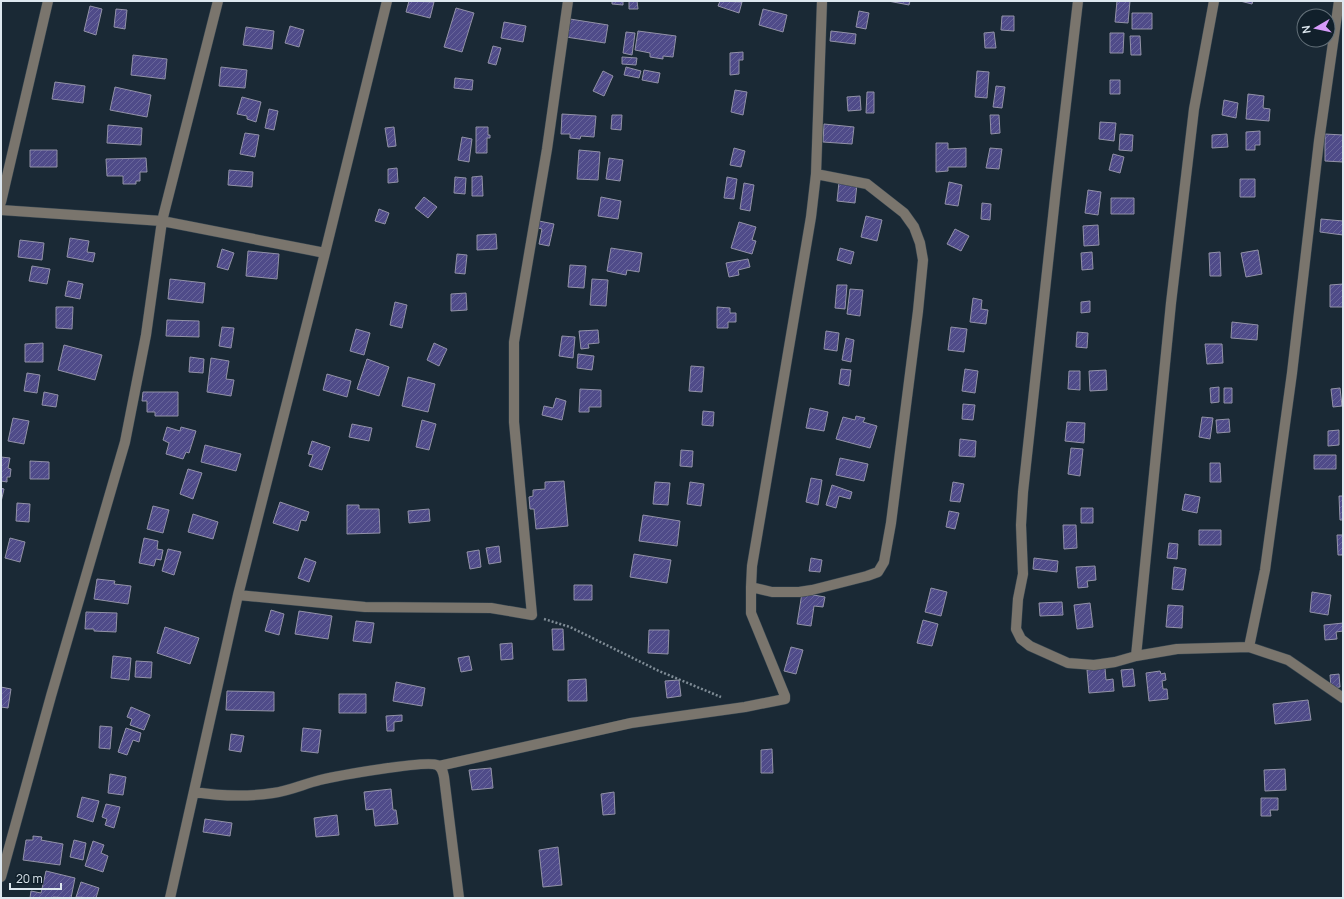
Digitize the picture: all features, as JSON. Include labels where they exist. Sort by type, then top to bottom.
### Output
[{"type":"street","points":[[1,202],[48,1]]},
{"type":"street","points":[[1,877],[53,688],[124,442],[146,335],[162,221],[218,1]]},
{"type":"street","points":[[170,898],[238,595],[387,1]]},
{"type":"street","points":[[238,595],[365,607],[491,608],[532,615],[514,422],[514,342],[547,149],[568,1]]},
{"type":"street","points":[[438,766],[631,723],[745,707],[785,699],[786,696],[751,613],[752,566],[811,217],[816,174],[822,1]]},
{"type":"street","points":[[1078,1],[1023,492],[1021,525],[1023,574],[1018,600],[1016,629],[1021,639],[1030,646],[1068,663],[1094,665],[1178,649],[1249,647],[1288,660],[1343,698]]},
{"type":"street","points":[[1136,656],[1171,303],[1194,109],[1214,1]]},
{"type":"street","points":[[1249,647],[1265,570],[1274,507],[1292,373],[1319,141],[1339,1]]},
{"type":"street","points":[[751,587],[772,592],[799,592],[812,590],[878,572],[884,562],[891,523],[918,311],[923,260],[920,243],[914,227],[904,213],[868,184],[816,174]]},
{"type":"street","points":[[1,210],[162,221],[325,253]]},
{"type":"street","points":[[194,792],[217,795],[273,793],[321,780],[395,767],[432,764],[438,766],[443,770],[459,898]]},
{"type":"path","points":[[532,615],[570,627],[659,670],[724,698]]},
{"type":"building","points":[[409,1],[434,2],[430,18],[406,12]]},
{"type":"building","points":[[612,1],[623,1],[623,5],[612,4]]},
{"type":"building","points":[[629,1],[637,1],[638,9],[629,9]]},
{"type":"building","points":[[720,1],[742,2],[739,13],[718,6]]},
{"type":"building","points":[[888,1],[910,1],[909,5]]},
{"type":"building","points":[[1117,1],[1130,1],[1128,23],[1115,22]]},
{"type":"building","points":[[1240,1],[1253,1],[1252,4]]},
{"type":"building","points":[[90,6],[102,9],[96,35],[84,31]]},
{"type":"building","points":[[456,8],[474,13],[462,52],[444,47]]},
{"type":"building","points":[[116,9],[127,10],[125,29],[114,27]]},
{"type":"building","points":[[763,9],[787,15],[783,32],[759,25]]},
{"type":"building","points":[[859,11],[869,13],[866,29],[856,27]]},
{"type":"building","points":[[1132,13],[1152,13],[1152,29],[1132,29]]},
{"type":"building","points":[[1002,16],[1014,16],[1014,31],[1001,30]]},
{"type":"building","points":[[570,19],[608,25],[605,43],[566,37]]},
{"type":"building","points":[[504,22],[526,26],[523,42],[501,38]]},
{"type":"building","points":[[290,26],[304,30],[299,47],[285,43]]},
{"type":"building","points":[[246,27],[274,31],[272,49],[243,45]]},
{"type":"building","points":[[638,31],[676,36],[673,57],[663,56],[663,59],[650,57],[650,53],[635,50]]},
{"type":"building","points":[[831,31],[856,34],[855,44],[830,41]]},
{"type":"building","points":[[626,32],[635,33],[632,55],[623,53]]},
{"type":"building","points":[[994,32],[996,48],[985,48],[984,33]]},
{"type":"building","points":[[1110,33],[1124,33],[1123,53],[1110,53]]},
{"type":"building","points":[[1130,36],[1140,36],[1141,55],[1131,55]]},
{"type":"building","points":[[493,46],[501,48],[496,65],[488,63]]},
{"type":"building","points":[[743,52],[743,60],[739,60],[739,74],[730,75],[730,53]]},
{"type":"building","points":[[133,55],[167,59],[165,79],[131,75]]},
{"type":"building","points":[[622,57],[637,58],[636,65],[622,64]]},
{"type":"building","points":[[221,67],[247,70],[245,88],[219,86]]},
{"type":"building","points":[[626,67],[641,71],[639,78],[624,75]]},
{"type":"building","points":[[644,70],[660,73],[658,83],[642,80]]},
{"type":"building","points":[[603,71],[613,76],[604,96],[593,91]]},
{"type":"building","points":[[977,71],[989,72],[987,98],[975,97]]},
{"type":"building","points":[[455,78],[473,80],[472,90],[454,88]]},
{"type":"building","points":[[1110,80],[1120,80],[1120,94],[1110,94]]},
{"type":"building","points":[[55,82],[85,86],[83,103],[52,99]]},
{"type":"building","points":[[996,86],[1005,87],[1002,108],[993,107]]},
{"type":"building","points":[[115,87],[151,95],[147,117],[110,110]]},
{"type":"building","points":[[735,90],[747,92],[743,115],[731,112]]},
{"type":"building","points":[[867,92],[874,92],[874,113],[866,113]]},
{"type":"building","points":[[1248,94],[1264,96],[1263,108],[1270,109],[1269,121],[1246,119]]},
{"type":"building","points":[[860,96],[861,110],[848,111],[847,97]]},
{"type":"building","points":[[242,97],[261,102],[256,122],[247,119],[247,116],[237,114]]},
{"type":"building","points":[[1224,100],[1238,103],[1236,118],[1222,115]]},
{"type":"building","points":[[269,109],[278,111],[274,130],[265,128]]},
{"type":"building","points":[[562,114],[596,116],[594,137],[581,136],[580,139],[570,138],[570,134],[561,134]]},
{"type":"building","points":[[612,115],[622,115],[621,130],[611,129]]},
{"type":"building","points":[[990,115],[999,115],[1000,133],[991,134]]},
{"type":"building","points":[[1100,122],[1116,123],[1114,141],[1099,139]]},
{"type":"building","points":[[824,124],[854,127],[852,144],[823,142]]},
{"type":"building","points":[[108,125],[142,128],[141,145],[107,143]]},
{"type":"building","points":[[394,127],[396,146],[388,147],[385,128]]},
{"type":"building","points":[[476,127],[488,127],[488,135],[490,135],[490,138],[487,138],[487,153],[476,153]]},
{"type":"building","points":[[1260,131],[1260,145],[1255,145],[1255,150],[1246,150],[1246,132]]},
{"type":"building","points":[[245,133],[259,135],[255,157],[240,154]]},
{"type":"building","points":[[1120,134],[1133,135],[1132,151],[1119,150]]},
{"type":"building","points":[[1227,134],[1228,147],[1212,148],[1212,135]]},
{"type":"building","points":[[1325,134],[1343,135],[1343,162],[1325,161]]},
{"type":"building","points":[[462,137],[472,139],[469,162],[458,160]]},
{"type":"building","points":[[936,143],[948,143],[948,149],[966,148],[966,167],[948,167],[948,171],[936,172]]},
{"type":"building","points":[[734,148],[745,151],[741,167],[730,165]]},
{"type":"building","points":[[990,148],[1002,149],[999,169],[986,168]]},
{"type":"building","points":[[30,150],[57,150],[57,167],[30,167]]},
{"type":"building","points":[[579,150],[600,152],[598,180],[577,179]]},
{"type":"building","points":[[1113,154],[1124,157],[1120,173],[1109,170]]},
{"type":"building","points":[[146,158],[147,172],[140,172],[140,181],[136,181],[136,184],[123,184],[123,176],[107,176],[106,159]]},
{"type":"building","points":[[609,158],[623,160],[620,181],[606,179]]},
{"type":"building","points":[[397,168],[398,182],[388,183],[388,169]]},
{"type":"building","points":[[229,170],[253,172],[252,187],[228,185]]},
{"type":"building","points":[[482,176],[483,196],[472,196],[472,177]]},
{"type":"building","points":[[455,177],[466,178],[465,194],[454,193]]},
{"type":"building","points":[[727,177],[737,179],[734,199],[724,198]]},
{"type":"building","points":[[1240,179],[1255,179],[1255,197],[1240,197]]},
{"type":"building","points":[[839,182],[857,184],[855,203],[837,201]]},
{"type":"building","points":[[949,182],[962,185],[958,206],[945,204]]},
{"type":"building","points":[[744,183],[754,185],[750,211],[740,209]]},
{"type":"building","points":[[1088,190],[1101,192],[1098,215],[1085,213]]},
{"type":"building","points":[[424,197],[437,207],[428,218],[415,208]]},
{"type":"building","points":[[601,197],[621,201],[618,219],[598,216]]},
{"type":"building","points":[[1111,198],[1134,198],[1134,214],[1111,214]]},
{"type":"building","points":[[982,203],[991,204],[990,220],[981,219]]},
{"type":"building","points":[[379,209],[389,213],[385,224],[375,221]]},
{"type":"building","points":[[866,216],[882,220],[877,241],[861,237]]},
{"type":"building","points":[[1321,219],[1343,221],[1343,235],[1320,232]]},
{"type":"building","points":[[539,221],[554,224],[549,246],[539,244],[542,229],[538,228]]},
{"type":"building","points":[[739,222],[756,227],[752,240],[756,241],[752,254],[731,248]]},
{"type":"building","points":[[1098,225],[1099,245],[1084,246],[1083,226]]},
{"type":"building","points":[[955,229],[969,236],[961,251],[947,244]]},
{"type":"building","points":[[496,234],[497,249],[477,250],[477,235]]},
{"type":"building","points":[[70,238],[89,241],[87,252],[95,253],[93,262],[67,257]]},
{"type":"building","points":[[20,240],[44,243],[42,260],[18,257]]},
{"type":"building","points":[[611,248],[642,253],[639,272],[627,270],[626,275],[607,271]]},
{"type":"building","points":[[840,248],[854,252],[851,264],[837,260]]},
{"type":"building","points":[[222,249],[234,253],[228,270],[217,267]]},
{"type":"building","points":[[1258,250],[1262,274],[1246,277],[1241,253]]},
{"type":"building","points":[[248,251],[279,254],[277,279],[246,276]]},
{"type":"building","points":[[1092,252],[1093,269],[1082,270],[1081,253]]},
{"type":"building","points":[[1220,252],[1221,276],[1210,276],[1209,253]]},
{"type":"building","points":[[457,254],[467,255],[465,274],[455,273]]},
{"type":"building","points":[[748,259],[750,267],[738,270],[739,275],[729,277],[726,263]]},
{"type":"building","points":[[570,265],[586,266],[584,288],[568,287]]},
{"type":"building","points":[[32,266],[50,269],[47,284],[29,281]]},
{"type":"building","points":[[170,279],[205,283],[203,303],[168,299]]},
{"type":"building","points":[[592,279],[608,280],[606,306],[590,305]]},
{"type":"building","points":[[68,281],[83,284],[80,299],[65,296]]},
{"type":"building","points":[[1343,284],[1343,307],[1330,307],[1330,285]]},
{"type":"building","points":[[837,285],[847,285],[845,309],[835,308]]},
{"type":"building","points":[[850,289],[863,290],[860,316],[847,314]]},
{"type":"building","points":[[466,293],[467,310],[451,311],[451,294]]},
{"type":"building","points":[[973,298],[982,300],[981,309],[988,310],[986,324],[970,322]]},
{"type":"building","points":[[1090,301],[1090,312],[1081,313],[1081,302]]},
{"type":"building","points":[[395,302],[407,305],[402,328],[390,325]]},
{"type":"building","points":[[56,307],[73,307],[72,329],[56,328]]},
{"type":"building","points":[[717,307],[730,308],[730,313],[736,313],[736,322],[728,322],[728,328],[717,328]]},
{"type":"building","points":[[167,320],[199,321],[199,337],[166,336]]},
{"type":"building","points":[[1232,322],[1258,325],[1257,340],[1231,338]]},
{"type":"building","points":[[222,327],[234,328],[231,348],[219,346]]},
{"type":"building","points":[[951,327],[967,329],[964,352],[948,350]]},
{"type":"building","points":[[356,329],[370,333],[364,355],[350,351]]},
{"type":"building","points":[[598,330],[599,343],[588,344],[589,348],[581,349],[579,331]]},
{"type":"building","points":[[826,331],[839,333],[837,351],[824,349]]},
{"type":"building","points":[[1077,332],[1088,333],[1087,348],[1076,347]]},
{"type":"building","points":[[562,336],[575,337],[573,358],[559,356]]},
{"type":"building","points":[[846,338],[854,340],[851,362],[842,360]]},
{"type":"building","points":[[43,343],[43,362],[25,362],[25,344]]},
{"type":"building","points":[[434,343],[447,349],[439,366],[427,360]]},
{"type":"building","points":[[1205,344],[1222,344],[1223,363],[1207,364]]},
{"type":"building","points":[[64,345],[102,355],[95,380],[58,370]]},
{"type":"building","points":[[578,354],[594,356],[592,370],[577,368]]},
{"type":"building","points":[[190,357],[204,359],[203,373],[189,372]]},
{"type":"building","points":[[211,358],[229,361],[226,379],[234,380],[231,396],[207,392]]},
{"type":"building","points":[[367,359],[389,367],[379,396],[357,389]]},
{"type":"building","points":[[691,366],[704,367],[702,392],[689,391]]},
{"type":"building","points":[[841,369],[851,370],[849,386],[839,384]]},
{"type":"building","points":[[965,369],[978,371],[975,393],[962,391]]},
{"type":"building","points":[[1106,370],[1107,390],[1090,391],[1089,371]]},
{"type":"building","points":[[1069,371],[1080,371],[1080,390],[1068,389]]},
{"type":"building","points":[[27,373],[40,375],[37,393],[24,391]]},
{"type":"building","points":[[327,374],[351,381],[347,397],[323,390]]},
{"type":"building","points":[[408,377],[435,384],[428,412],[402,406]]},
{"type":"building","points":[[1219,387],[1219,402],[1211,403],[1210,388]]},
{"type":"building","points":[[1224,388],[1232,388],[1232,403],[1224,403]]},
{"type":"building","points":[[1340,388],[1342,406],[1333,407],[1331,389]]},
{"type":"building","points":[[580,389],[601,390],[601,407],[589,407],[589,412],[579,412]]},
{"type":"building","points":[[44,392],[58,395],[56,407],[42,405]]},
{"type":"building","points":[[143,392],[178,392],[178,416],[155,416],[155,412],[147,412],[147,401],[142,401]]},
{"type":"building","points":[[556,398],[566,401],[562,420],[542,415],[544,406],[553,408]]},
{"type":"building","points":[[963,404],[975,405],[973,420],[962,419]]},
{"type":"building","points":[[810,408],[828,412],[824,431],[806,428]]},
{"type":"building","points":[[703,411],[714,412],[713,426],[702,425]]},
{"type":"building","points":[[856,416],[865,418],[863,422],[877,426],[870,448],[836,439],[843,417],[855,420]]},
{"type":"building","points":[[1202,417],[1213,418],[1210,439],[1199,437]]},
{"type":"building","points":[[13,418],[29,421],[24,444],[8,441]]},
{"type":"building","points":[[1229,419],[1230,432],[1217,433],[1216,420]]},
{"type":"building","points":[[422,420],[436,424],[429,450],[416,447]]},
{"type":"building","points":[[1067,422],[1085,423],[1084,443],[1065,441]]},
{"type":"building","points":[[352,424],[372,428],[369,441],[349,437]]},
{"type":"building","points":[[167,427],[180,431],[181,427],[196,431],[189,453],[186,452],[183,459],[166,454],[169,443],[163,440]]},
{"type":"building","points":[[1339,430],[1339,445],[1328,446],[1328,431]]},
{"type":"building","points":[[960,439],[976,441],[975,457],[959,456]]},
{"type":"building","points":[[312,441],[330,447],[322,470],[309,466],[313,455],[308,454]]},
{"type":"building","points":[[205,445],[241,454],[236,471],[201,462]]},
{"type":"building","points":[[1071,448],[1083,449],[1080,476],[1068,474]]},
{"type":"building","points":[[681,450],[693,451],[692,467],[680,466]]},
{"type":"building","points":[[1314,455],[1336,455],[1336,469],[1314,469]]},
{"type":"building","points":[[1,457],[10,458],[8,468],[11,469],[10,477],[7,477],[7,482],[1,481]]},
{"type":"building","points":[[840,458],[868,464],[864,481],[836,475]]},
{"type":"building","points":[[30,461],[49,462],[49,479],[30,479]]},
{"type":"building","points":[[1210,463],[1220,463],[1221,482],[1210,482]]},
{"type":"building","points":[[188,469],[202,473],[193,499],[180,494]]},
{"type":"building","points":[[811,478],[822,480],[818,505],[806,502]]},
{"type":"building","points":[[564,481],[568,526],[536,529],[534,509],[530,509],[529,497],[533,496],[533,490],[545,489],[545,482]]},
{"type":"building","points":[[655,482],[670,483],[668,505],[653,504]]},
{"type":"building","points":[[690,482],[704,484],[701,506],[687,504]]},
{"type":"building","points":[[953,482],[964,484],[960,502],[950,501]]},
{"type":"building","points":[[832,485],[852,492],[850,499],[839,496],[836,508],[826,505]]},
{"type":"building","points":[[1,488],[4,489],[1,502]]},
{"type":"building","points":[[1185,494],[1200,497],[1197,513],[1182,510]]},
{"type":"building","points":[[1339,496],[1343,496],[1343,520],[1340,520]]},
{"type":"building","points":[[280,502],[309,512],[306,521],[301,520],[298,531],[273,523]]},
{"type":"building","points":[[17,503],[30,504],[29,522],[16,521]]},
{"type":"building","points":[[347,505],[359,505],[359,509],[379,509],[380,533],[347,534]]},
{"type":"building","points":[[153,506],[169,510],[163,533],[147,529]]},
{"type":"building","points":[[1081,508],[1093,508],[1093,523],[1081,523]]},
{"type":"building","points":[[429,509],[430,521],[409,523],[408,511]]},
{"type":"building","points":[[949,511],[959,513],[955,529],[946,527]]},
{"type":"building","points":[[193,514],[218,522],[213,539],[188,532]]},
{"type":"building","points":[[643,515],[680,521],[677,546],[639,541]]},
{"type":"building","points":[[1063,525],[1076,525],[1077,548],[1064,549]]},
{"type":"building","points":[[1199,530],[1221,530],[1221,545],[1199,545]]},
{"type":"building","points":[[1337,535],[1343,535],[1343,555],[1338,555]]},
{"type":"building","points":[[10,538],[25,542],[20,562],[5,558]]},
{"type":"building","points":[[144,538],[158,541],[157,549],[163,550],[161,560],[156,559],[154,566],[139,563]]},
{"type":"building","points":[[1169,543],[1178,544],[1177,559],[1167,558]]},
{"type":"building","points":[[499,546],[501,562],[489,564],[486,548]]},
{"type":"building","points":[[168,549],[181,552],[174,575],[162,571]]},
{"type":"building","points":[[479,550],[481,567],[470,569],[467,552]]},
{"type":"building","points":[[634,554],[671,560],[667,583],[630,577]]},
{"type":"building","points":[[305,558],[316,562],[309,582],[298,578]]},
{"type":"building","points":[[811,558],[822,560],[820,572],[809,571]]},
{"type":"building","points":[[1034,558],[1058,561],[1057,572],[1033,569]]},
{"type":"building","points":[[1095,566],[1096,580],[1087,581],[1088,587],[1078,588],[1076,567]]},
{"type":"building","points":[[1174,567],[1186,569],[1183,590],[1172,589]]},
{"type":"building","points":[[97,579],[115,581],[114,584],[131,586],[128,604],[94,599]]},
{"type":"building","points":[[574,585],[592,585],[592,600],[574,600]]},
{"type":"building","points":[[931,588],[947,592],[941,616],[925,612]]},
{"type":"building","points":[[1312,592],[1331,595],[1328,615],[1310,612]]},
{"type":"building","points":[[802,593],[825,597],[823,607],[814,606],[811,626],[797,624]]},
{"type":"building","points":[[1062,602],[1063,615],[1040,616],[1039,603]]},
{"type":"building","points":[[1090,603],[1093,627],[1077,629],[1074,605]]},
{"type":"building","points":[[1168,605],[1183,606],[1182,628],[1166,627]]},
{"type":"building","points":[[271,610],[284,614],[279,635],[265,631]]},
{"type":"building","points":[[299,611],[332,616],[328,639],[295,634]]},
{"type":"building","points":[[86,612],[117,613],[116,632],[85,629]]},
{"type":"building","points":[[923,620],[938,624],[932,646],[917,643]]},
{"type":"building","points":[[356,621],[374,623],[371,643],[353,641]]},
{"type":"building","points":[[1343,623],[1343,631],[1336,632],[1337,639],[1325,640],[1324,625]]},
{"type":"building","points":[[165,627],[199,638],[190,664],[157,653]]},
{"type":"building","points":[[552,629],[563,629],[564,650],[553,650]]},
{"type":"building","points":[[649,630],[669,630],[668,654],[648,653]]},
{"type":"building","points":[[512,643],[513,659],[501,660],[500,644]]},
{"type":"building","points":[[791,647],[803,650],[796,674],[784,671]]},
{"type":"building","points":[[113,656],[131,658],[129,680],[111,678]]},
{"type":"building","points":[[469,656],[472,670],[461,672],[458,658]]},
{"type":"building","points":[[136,661],[152,662],[151,678],[135,677]]},
{"type":"building","points":[[1105,668],[1106,680],[1113,679],[1114,691],[1089,693],[1087,670]]},
{"type":"building","points":[[1133,669],[1135,686],[1123,687],[1121,670]]},
{"type":"building","points":[[1160,671],[1161,674],[1165,673],[1166,680],[1162,681],[1163,689],[1167,689],[1168,699],[1149,701],[1146,673]]},
{"type":"building","points":[[1339,674],[1340,687],[1331,688],[1330,675]]},
{"type":"building","points":[[586,679],[587,701],[568,701],[568,680]]},
{"type":"building","points":[[679,680],[681,696],[667,698],[665,681]]},
{"type":"building","points":[[396,682],[425,688],[422,706],[393,701]]},
{"type":"building","points":[[1,687],[11,689],[8,708],[1,707]]},
{"type":"building","points":[[227,691],[274,692],[274,711],[226,710]]},
{"type":"building","points":[[339,694],[366,694],[366,713],[339,713]]},
{"type":"building","points":[[1308,700],[1311,720],[1275,724],[1273,704]]},
{"type":"building","points":[[131,707],[150,715],[144,730],[130,725],[132,719],[127,717]]},
{"type":"building","points":[[402,715],[402,721],[394,722],[394,731],[387,731],[386,716]]},
{"type":"building","points":[[100,726],[112,727],[110,749],[99,748]]},
{"type":"building","points":[[126,728],[141,733],[139,742],[133,740],[127,755],[118,752]]},
{"type":"building","points":[[303,728],[321,730],[318,753],[301,751]]},
{"type":"building","points":[[231,734],[244,736],[241,752],[229,750]]},
{"type":"building","points":[[772,749],[773,773],[761,773],[761,750]]},
{"type":"building","points":[[491,768],[493,788],[472,790],[469,770]]},
{"type":"building","points":[[1285,769],[1286,790],[1265,791],[1264,770]]},
{"type":"building","points":[[110,774],[126,777],[123,795],[108,793]]},
{"type":"building","points":[[391,789],[393,810],[396,810],[398,824],[375,826],[373,809],[366,810],[364,792]]},
{"type":"building","points":[[614,792],[615,814],[603,815],[601,794]]},
{"type":"building","points":[[82,797],[99,801],[93,822],[77,817]]},
{"type":"building","points":[[1261,798],[1278,798],[1278,810],[1270,810],[1271,816],[1261,816]]},
{"type":"building","points":[[106,804],[120,807],[114,828],[105,825],[107,819],[102,817]]},
{"type":"building","points":[[337,815],[339,835],[316,837],[314,818]]},
{"type":"building","points":[[205,819],[232,823],[230,836],[203,832]]},
{"type":"building","points":[[33,836],[42,837],[41,840],[63,844],[60,865],[23,860],[26,840],[33,840]]},
{"type":"building","points":[[74,840],[86,843],[83,860],[70,857]]},
{"type":"building","points":[[93,841],[104,845],[101,853],[108,856],[103,872],[85,866]]},
{"type":"building","points":[[558,847],[562,885],[543,887],[539,850]]},
{"type":"building","points":[[46,871],[75,878],[71,898],[30,898],[31,891],[41,893]]},
{"type":"building","points":[[81,882],[99,888],[96,898],[76,897]]}]
